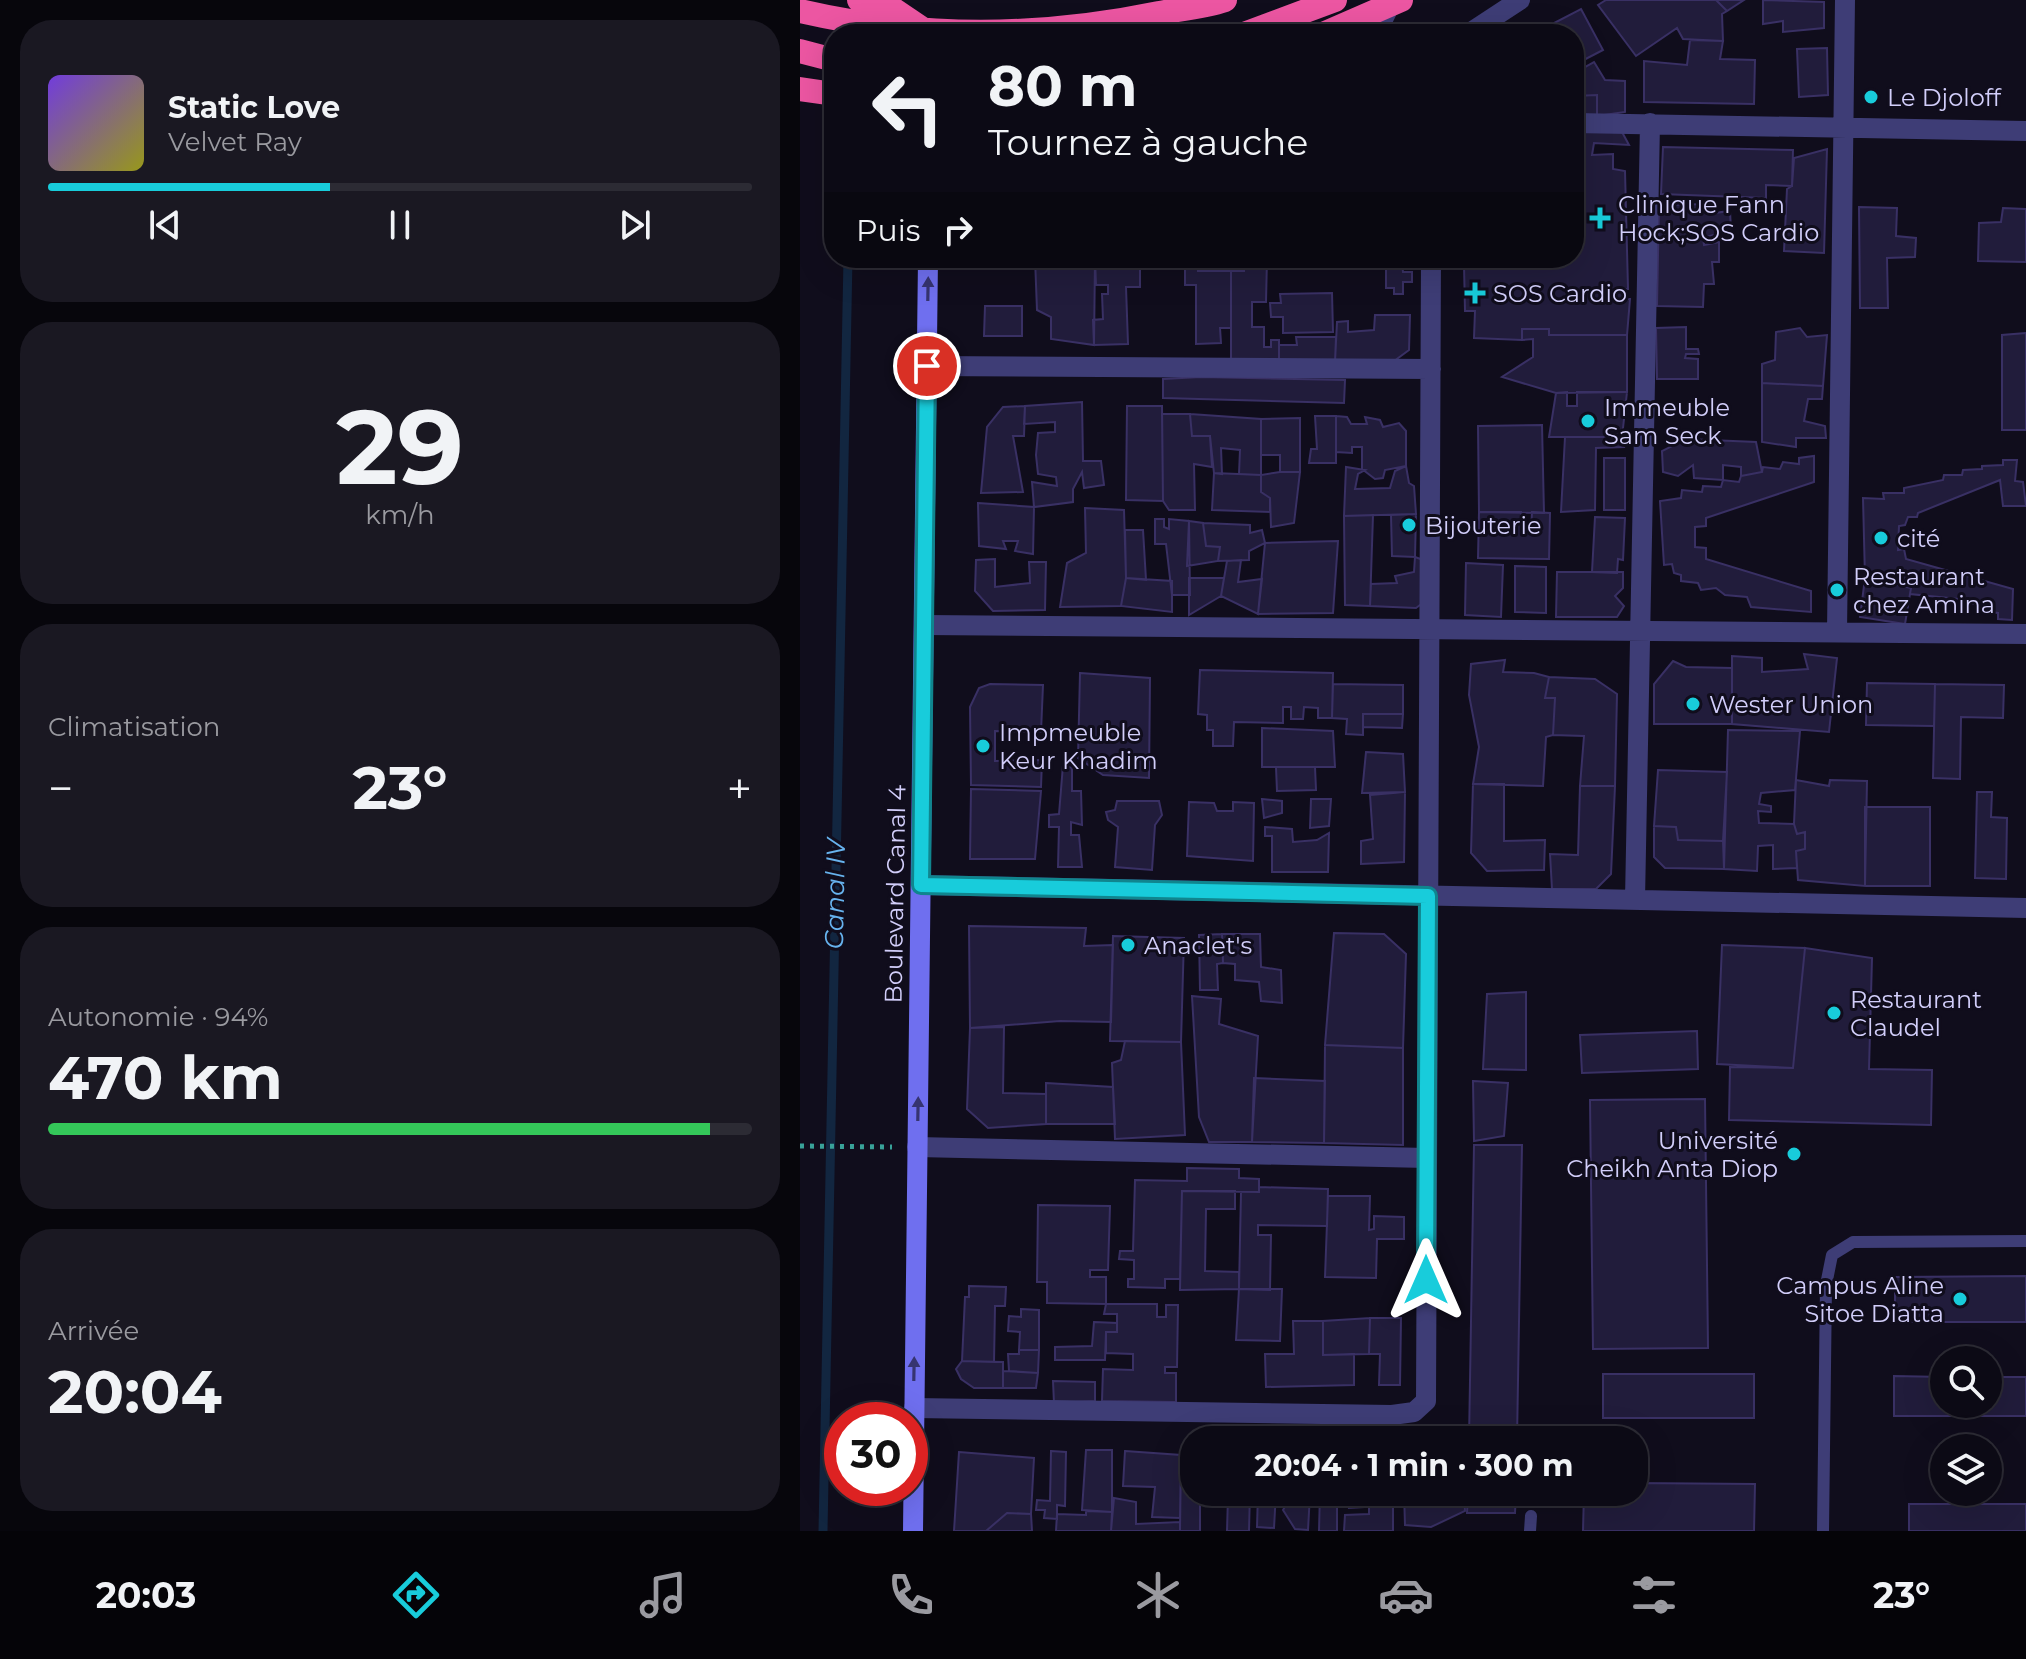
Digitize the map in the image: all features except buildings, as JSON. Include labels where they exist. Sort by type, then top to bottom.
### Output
[{"type":"highway","points":[[859,0],[893,9],[916,24]]},
{"type":"highway","points":[[1093,24],[1225,0]]},
{"type":"highway","points":[[1271,24],[1335,0]]},
{"type":"highway","points":[[1347,24],[1396,3]]},
{"type":"highway","points":[[800,11],[876,24]]},
{"type":"highway","points":[[800,51],[824,57]]},
{"type":"highway","points":[[800,89],[824,93]]},
{"type":"main road","name":"Boulevard Canal 4","points":[[914,1402],[928,268]]},
{"type":"main road","name":"Boulevard Canal 4","points":[[913,1506],[913,1531]]},
{"type":"street","points":[[1483,24],[1520,0]]},
{"type":"street","points":[[1837,632],[1845,0]]},
{"type":"street","points":[[1382,24],[1396,3]]},
{"type":"street","points":[[1584,123],[2026,131]]},
{"type":"street","points":[[1635,900],[1650,123]]},
{"type":"street","points":[[928,1408],[1392,1415],[1414,1412],[1426,1401],[1431,268]]},
{"type":"street","points":[[927,366],[1431,369]]},
{"type":"street","points":[[924,625],[2026,634]]},
{"type":"street","points":[[921,885],[2026,908]]},
{"type":"street","points":[[917,1147],[1427,1158]]},
{"type":"lane","points":[[1823,1531],[1826,1285],[1832,1255],[1853,1242],[2026,1241]]},
{"type":"lane","points":[[1530,1531],[1531,1516]]},
{"type":"path","points":[[800,1146],[871,1147]]},
{"type":"waterway","name":"Canal IV","points":[[823,1531],[848,268]]},
{"type":"place","name":"Le Djoloff","points":[[1871,97]]},
{"type":"place","name":"Clinique Fann Hock;SOS Cardio","points":[[1600,218]]},
{"type":"place","name":"SOS Cardio","points":[[1475,293]]},
{"type":"place","name":"Immeuble Sam Seck","points":[[1588,421]]},
{"type":"place","name":"Bijouterie","points":[[1409,525]]},
{"type":"place","name":"cité","points":[[1881,538]]},
{"type":"place","name":"Restaurant chez Amina","points":[[1837,590]]},
{"type":"place","name":"Wester Union","points":[[1693,704]]},
{"type":"place","name":"Impmeuble Keur Khadim","points":[[983,746]]},
{"type":"place","name":"Anaclet's","points":[[1128,945]]},
{"type":"place","name":"Restaurant Claudel","points":[[1834,1013]]},
{"type":"place","name":"Université Cheikh Anta Diop","points":[[1794,1154]]},
{"type":"place","name":"Campus Aline Sitoe Diatta","points":[[1960,1299]]},
{"type":"route","points":[[927,366],[921,885],[1428,896],[1426,1280]]}]
